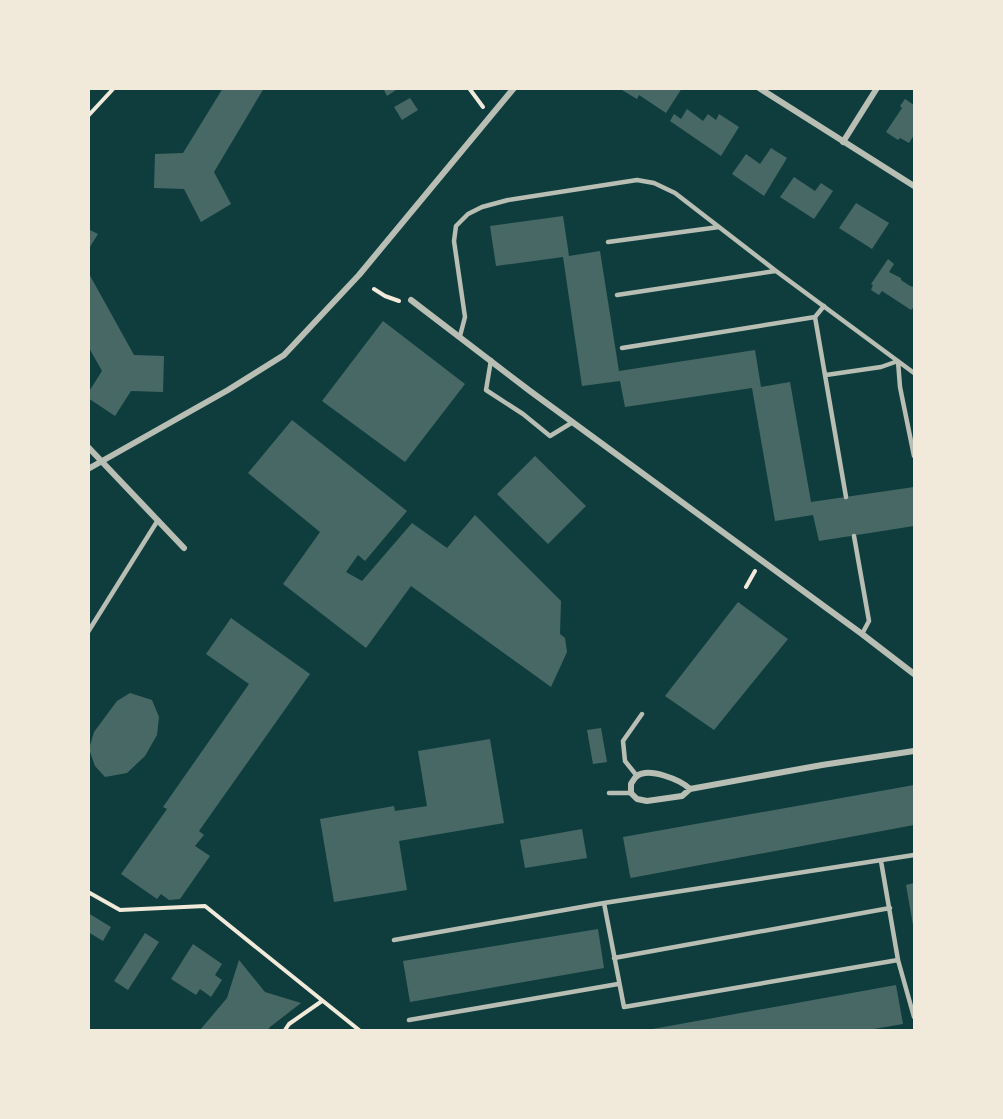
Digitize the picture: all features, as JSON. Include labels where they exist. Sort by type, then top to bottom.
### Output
[{"type":"street","points":[[88,469],[228,390],[284,355],[359,275],[406,215],[514,88]]},
{"type":"street","points":[[759,88],[915,186]]},
{"type":"street","points":[[843,142],[877,88]]},
{"type":"street","points":[[411,300],[915,674]]},
{"type":"street","points":[[88,447],[184,548]]},
{"type":"street","points":[[690,789],[683,782],[655,773],[637,776],[631,784],[631,793],[637,799],[647,801],[682,796],[690,789],[915,751]]},
{"type":"lane","points":[[460,336],[465,317],[454,241],[456,226],[468,214],[482,207],[508,200],[637,180],[654,183],[675,193],[776,271],[915,373]]},
{"type":"lane","points":[[608,242],[719,227]]},
{"type":"lane","points":[[618,295],[776,271]]},
{"type":"lane","points":[[622,348],[815,317],[824,306]]},
{"type":"lane","points":[[815,317],[846,497]]},
{"type":"lane","points":[[491,360],[486,390],[523,414],[550,436],[573,422]]},
{"type":"lane","points":[[826,375],[881,367],[898,361]]},
{"type":"lane","points":[[898,361],[900,387],[915,456]]},
{"type":"lane","points":[[88,632],[158,520]]},
{"type":"lane","points":[[854,536],[869,621],[862,634]]},
{"type":"lane","points":[[637,776],[626,761],[623,741],[642,714]]},
{"type":"lane","points":[[609,793],[631,793]]},
{"type":"lane","points":[[394,940],[604,903],[915,855]]},
{"type":"lane","points":[[881,861],[898,960],[915,1017]]},
{"type":"lane","points":[[604,903],[624,1007],[898,960]]},
{"type":"lane","points":[[614,958],[890,908]]},
{"type":"lane","points":[[409,1020],[618,984]]},
{"type":"path","points":[[88,116],[114,88]]},
{"type":"path","points":[[469,88],[490,117]]},
{"type":"path","points":[[374,289],[385,296]]},
{"type":"path","points":[[88,892],[120,910],[205,906],[360,1030]]},
{"type":"path","points":[[285,1030],[289,1024],[322,1000]]},
{"type":"building","points":[[223,88],[264,88],[214,172],[231,204],[201,222],[184,189],[154,188],[155,154],[183,153]]},
{"type":"building","points":[[383,88],[399,88],[387,96]]},
{"type":"building","points":[[623,88],[682,88],[666,113],[639,95],[637,99],[622,90]]},
{"type":"building","points":[[410,98],[418,110],[402,120],[394,107]]},
{"type":"building","points":[[905,99],[914,105],[914,135],[909,143],[900,138],[898,140],[886,132],[902,108],[900,106]]},
{"type":"building","points":[[687,109],[703,121],[708,114],[716,120],[719,114],[739,127],[721,156],[670,121],[674,114],[681,119]]},
{"type":"building","points":[[771,148],[787,158],[764,196],[732,174],[746,154],[760,164]]},
{"type":"building","points":[[794,177],[815,191],[821,183],[833,191],[814,219],[780,197]]},
{"type":"building","points":[[856,203],[889,223],[872,249],[839,228]]},
{"type":"building","points":[[563,216],[569,256],[600,251],[619,371],[755,350],[761,387],[790,382],[811,502],[914,487],[914,526],[819,541],[813,515],[775,521],[752,388],[625,407],[620,381],[582,386],[563,257],[496,266],[490,226]]},
{"type":"building","points":[[88,229],[98,234],[88,250]]},
{"type":"building","points":[[888,259],[894,264],[889,272],[914,287],[914,309],[911,310],[882,291],[879,295],[871,290],[873,285],[871,284]]},
{"type":"building","points":[[88,272],[134,355],[164,356],[163,392],[131,391],[115,416],[88,398],[88,393],[102,371],[88,346]]},
{"type":"building","points":[[383,321],[465,384],[405,462],[322,401]]},
{"type":"building","points":[[292,420],[407,511],[365,561],[358,555],[346,572],[362,581],[412,523],[447,548],[475,515],[561,601],[560,634],[565,638],[567,652],[551,687],[411,586],[366,648],[283,584],[320,532],[248,473]]},
{"type":"building","points":[[535,456],[586,506],[548,544],[497,494]]},
{"type":"building","points":[[738,602],[788,639],[714,730],[665,696]]},
{"type":"building","points":[[231,618],[310,674],[199,831],[204,835],[195,846],[210,856],[180,899],[169,900],[161,894],[157,899],[121,874],[167,809],[163,807],[249,684],[206,654]]},
{"type":"building","points":[[130,693],[152,700],[159,717],[157,735],[145,756],[127,773],[105,777],[95,766],[89,749],[94,732],[117,701]]},
{"type":"building","points":[[601,728],[607,762],[593,764],[587,730]]},
{"type":"building","points":[[490,739],[504,823],[399,841],[407,890],[334,902],[320,819],[394,806],[395,811],[427,806],[418,751]]},
{"type":"building","points":[[914,785],[914,825],[631,878],[630,876],[623,837]]},
{"type":"building","points":[[582,829],[587,858],[525,868],[520,840]]},
{"type":"building","points":[[914,883],[914,925],[913,925],[906,885]]},
{"type":"building","points":[[88,913],[111,927],[103,941],[88,932]]},
{"type":"building","points":[[598,929],[604,968],[410,1002],[403,961]]},
{"type":"building","points":[[145,933],[159,942],[128,990],[114,981]]},
{"type":"building","points":[[193,944],[222,964],[215,975],[222,980],[211,997],[200,989],[196,995],[171,979]]},
{"type":"building","points":[[239,960],[265,992],[301,1003],[268,1030],[200,1030],[227,998]]},
{"type":"building","points":[[896,985],[903,1024],[868,1030],[647,1030]]}]
